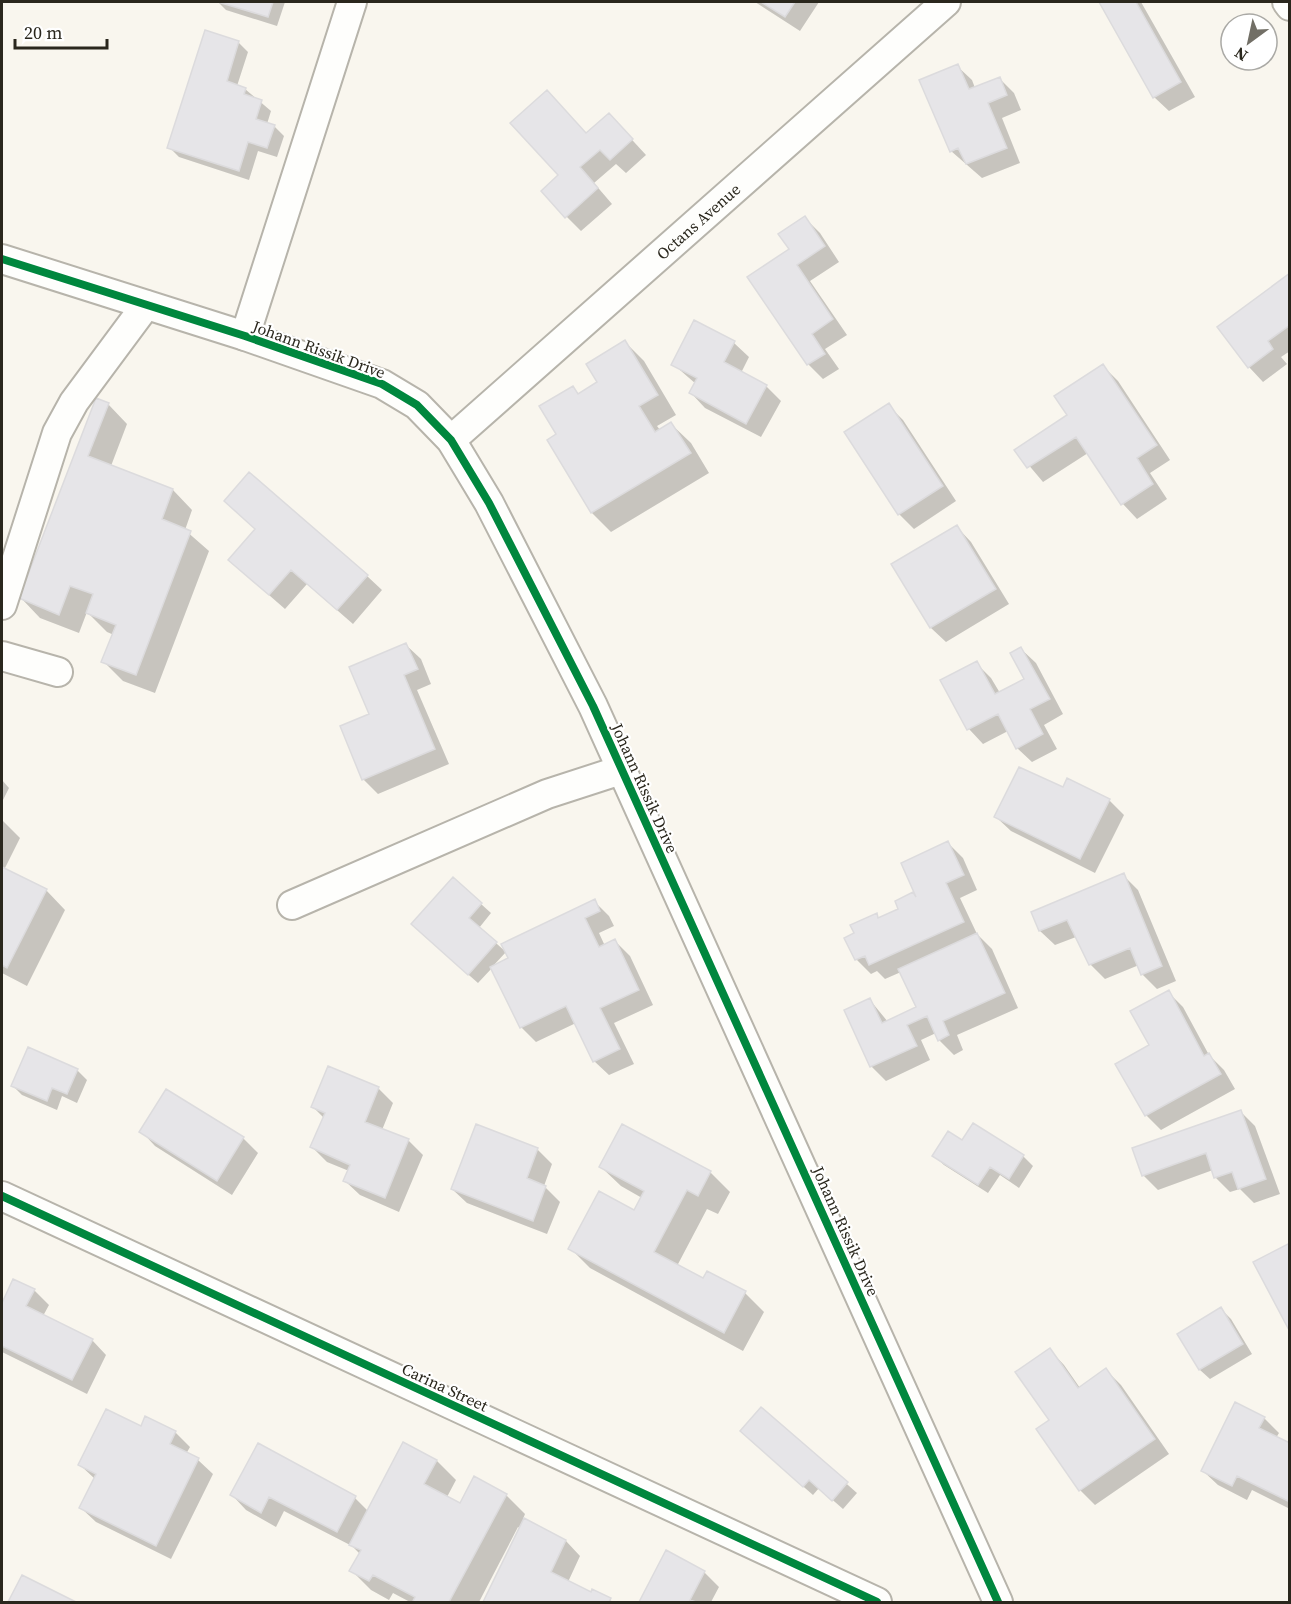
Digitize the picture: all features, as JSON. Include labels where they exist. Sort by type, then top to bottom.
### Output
[{"type":"street","points":[[245,336],[352,2]]},
{"type":"street","name":"Octans Avenue","points":[[451,440],[946,2]]},
{"type":"street","points":[[1287,2],[1290,6]]},
{"type":"street","name":"Johann Rissik Drive","points":[[2,259],[245,336],[381,384],[417,405],[451,440],[489,503],[583,686],[999,1602]]},
{"type":"street","points":[[2,604],[57,433],[74,402],[146,305]]},
{"type":"street","points":[[2,656],[58,672]]},
{"type":"street","points":[[292,904],[547,794],[621,770]]},
{"type":"street","name":"Carina Street","points":[[2,1196],[877,1602]]},
{"type":"building","points":[[218,2],[273,2],[268,17]]},
{"type":"building","points":[[761,2],[795,2],[785,17]]},
{"type":"building","points":[[1099,2],[1136,2],[1181,82],[1153,98]]},
{"type":"building","points":[[205,30],[239,41],[227,81],[246,88],[244,94],[262,100],[256,119],[275,125],[267,148],[248,142],[239,171],[167,148]]},
{"type":"building","points":[[958,64],[969,89],[1000,77],[1007,95],[988,103],[1007,148],[966,164],[958,148],[950,152],[919,80]]},
{"type":"building","points":[[547,90],[586,133],[609,113],[633,139],[610,160],[600,150],[580,167],[598,188],[565,218],[541,191],[558,175],[510,123]]},
{"type":"building","points":[[805,216],[825,246],[797,265],[833,319],[812,334],[825,354],[807,365],[747,277],[789,249],[778,234]]},
{"type":"building","points":[[1290,273],[1290,325],[1268,341],[1273,349],[1248,368],[1217,327]]},
{"type":"building","points":[[694,320],[735,341],[724,362],[767,385],[746,424],[689,393],[697,378],[671,365]]},
{"type":"building","points":[[625,340],[658,395],[639,406],[655,432],[671,422],[691,453],[591,513],[547,440],[556,434],[539,406],[573,386],[578,394],[597,382],[586,364]]},
{"type":"building","points":[[1103,364],[1157,445],[1137,458],[1153,484],[1121,505],[1076,437],[1027,468],[1014,450],[1067,415],[1054,396]]},
{"type":"building","points":[[96,398],[109,403],[88,456],[173,489],[162,519],[191,531],[136,675],[101,662],[116,625],[86,613],[93,594],[70,586],[59,615],[19,598]]},
{"type":"building","points":[[889,403],[943,486],[898,515],[844,432]]},
{"type":"building","points":[[249,472],[368,575],[337,610],[291,570],[269,595],[228,560],[255,529],[224,501]]},
{"type":"building","points":[[957,525],[996,589],[930,628],[891,564]]},
{"type":"building","points":[[406,643],[418,669],[404,675],[435,749],[362,780],[340,726],[369,714],[349,667]]},
{"type":"building","points":[[1021,647],[1050,699],[1030,709],[1043,734],[1016,749],[998,714],[967,730],[940,680],[977,661],[995,694],[1024,679],[1010,653]]},
{"type":"building","points":[[1019,767],[1063,787],[1067,778],[1110,799],[1080,859],[994,817]]},
{"type":"building","points":[[948,841],[964,875],[946,883],[964,922],[869,965],[865,956],[855,960],[844,938],[854,933],[850,925],[877,913],[878,918],[898,909],[895,901],[913,892],[916,897],[901,863]]},
{"type":"building","points":[[2,867],[47,889],[7,968],[2,965]]},
{"type":"building","points":[[1124,873],[1162,966],[1141,975],[1130,948],[1089,965],[1067,920],[1039,931],[1031,912]]},
{"type":"building","points":[[453,877],[482,903],[469,918],[497,942],[468,975],[411,924]]},
{"type":"building","points":[[595,899],[600,911],[585,918],[599,947],[615,939],[639,990],[600,1008],[620,1049],[593,1062],[566,1006],[520,1028],[490,967],[508,958],[501,944]]},
{"type":"building","points":[[977,933],[1005,993],[943,1021],[949,1035],[938,1041],[927,1016],[907,1025],[917,1046],[870,1067],[844,1010],[870,998],[882,1023],[916,1007],[898,969]]},
{"type":"building","points":[[1169,990],[1204,1056],[1209,1053],[1221,1074],[1145,1116],[1115,1064],[1149,1045],[1130,1011]]},
{"type":"building","points":[[28,1047],[78,1069],[67,1094],[52,1088],[47,1101],[11,1086]]},
{"type":"building","points":[[328,1066],[379,1087],[365,1122],[409,1139],[385,1198],[343,1181],[350,1165],[310,1147],[325,1113],[311,1107]]},
{"type":"building","points":[[166,1089],[244,1137],[217,1181],[139,1132]]},
{"type":"building","points":[[1241,1110],[1266,1179],[1238,1189],[1232,1172],[1214,1178],[1206,1153],[1142,1176],[1132,1148]]},
{"type":"building","points":[[973,1123],[1024,1155],[1009,1179],[990,1167],[978,1185],[932,1156],[948,1131],[962,1140]]},
{"type":"building","points":[[476,1124],[538,1148],[527,1178],[546,1186],[533,1221],[451,1189]]},
{"type":"building","points":[[622,1124],[711,1171],[698,1196],[687,1190],[654,1252],[703,1278],[707,1271],[746,1291],[724,1333],[568,1249],[599,1191],[634,1210],[644,1191],[599,1167]]},
{"type":"building","points":[[1290,1243],[1290,1332],[1253,1262]]},
{"type":"building","points":[[13,1279],[35,1289],[26,1306],[93,1339],[72,1380],[2,1346],[2,1303]]},
{"type":"building","points":[[1221,1307],[1243,1344],[1199,1370],[1177,1334]]},
{"type":"building","points":[[1050,1348],[1078,1388],[1106,1368],[1155,1439],[1079,1491],[1036,1429],[1049,1420],[1015,1372]]},
{"type":"building","points":[[1235,1402],[1265,1417],[1259,1428],[1290,1443],[1290,1502],[1237,1476],[1232,1486],[1201,1471]]},
{"type":"building","points":[[761,1407],[848,1482],[832,1501],[809,1480],[803,1487],[740,1431]]},
{"type":"building","points":[[106,1409],[141,1426],[145,1416],[176,1431],[170,1444],[199,1458],[156,1546],[79,1508],[96,1474],[78,1465]]},
{"type":"building","points":[[403,1442],[437,1460],[424,1484],[460,1503],[474,1476],[507,1494],[449,1602],[416,1602],[413,1601],[415,1597],[373,1575],[369,1581],[349,1571],[361,1550],[349,1545]]},
{"type":"building","points":[[258,1443],[356,1496],[337,1532],[269,1497],[261,1513],[230,1495]]},
{"type":"building","points":[[524,1518],[566,1540],[551,1572],[591,1592],[592,1589],[611,1598],[609,1602],[483,1602]]},
{"type":"building","points":[[666,1550],[705,1571],[690,1600],[696,1602],[639,1602]]},
{"type":"building","points":[[22,1575],[76,1602],[8,1602]]},
{"type":"cycle path","points":[[2,259],[245,336],[382,384],[417,405],[451,440],[489,503],[593,706],[998,1602]]},
{"type":"cycle path","points":[[2,1196],[877,1602]]}]
